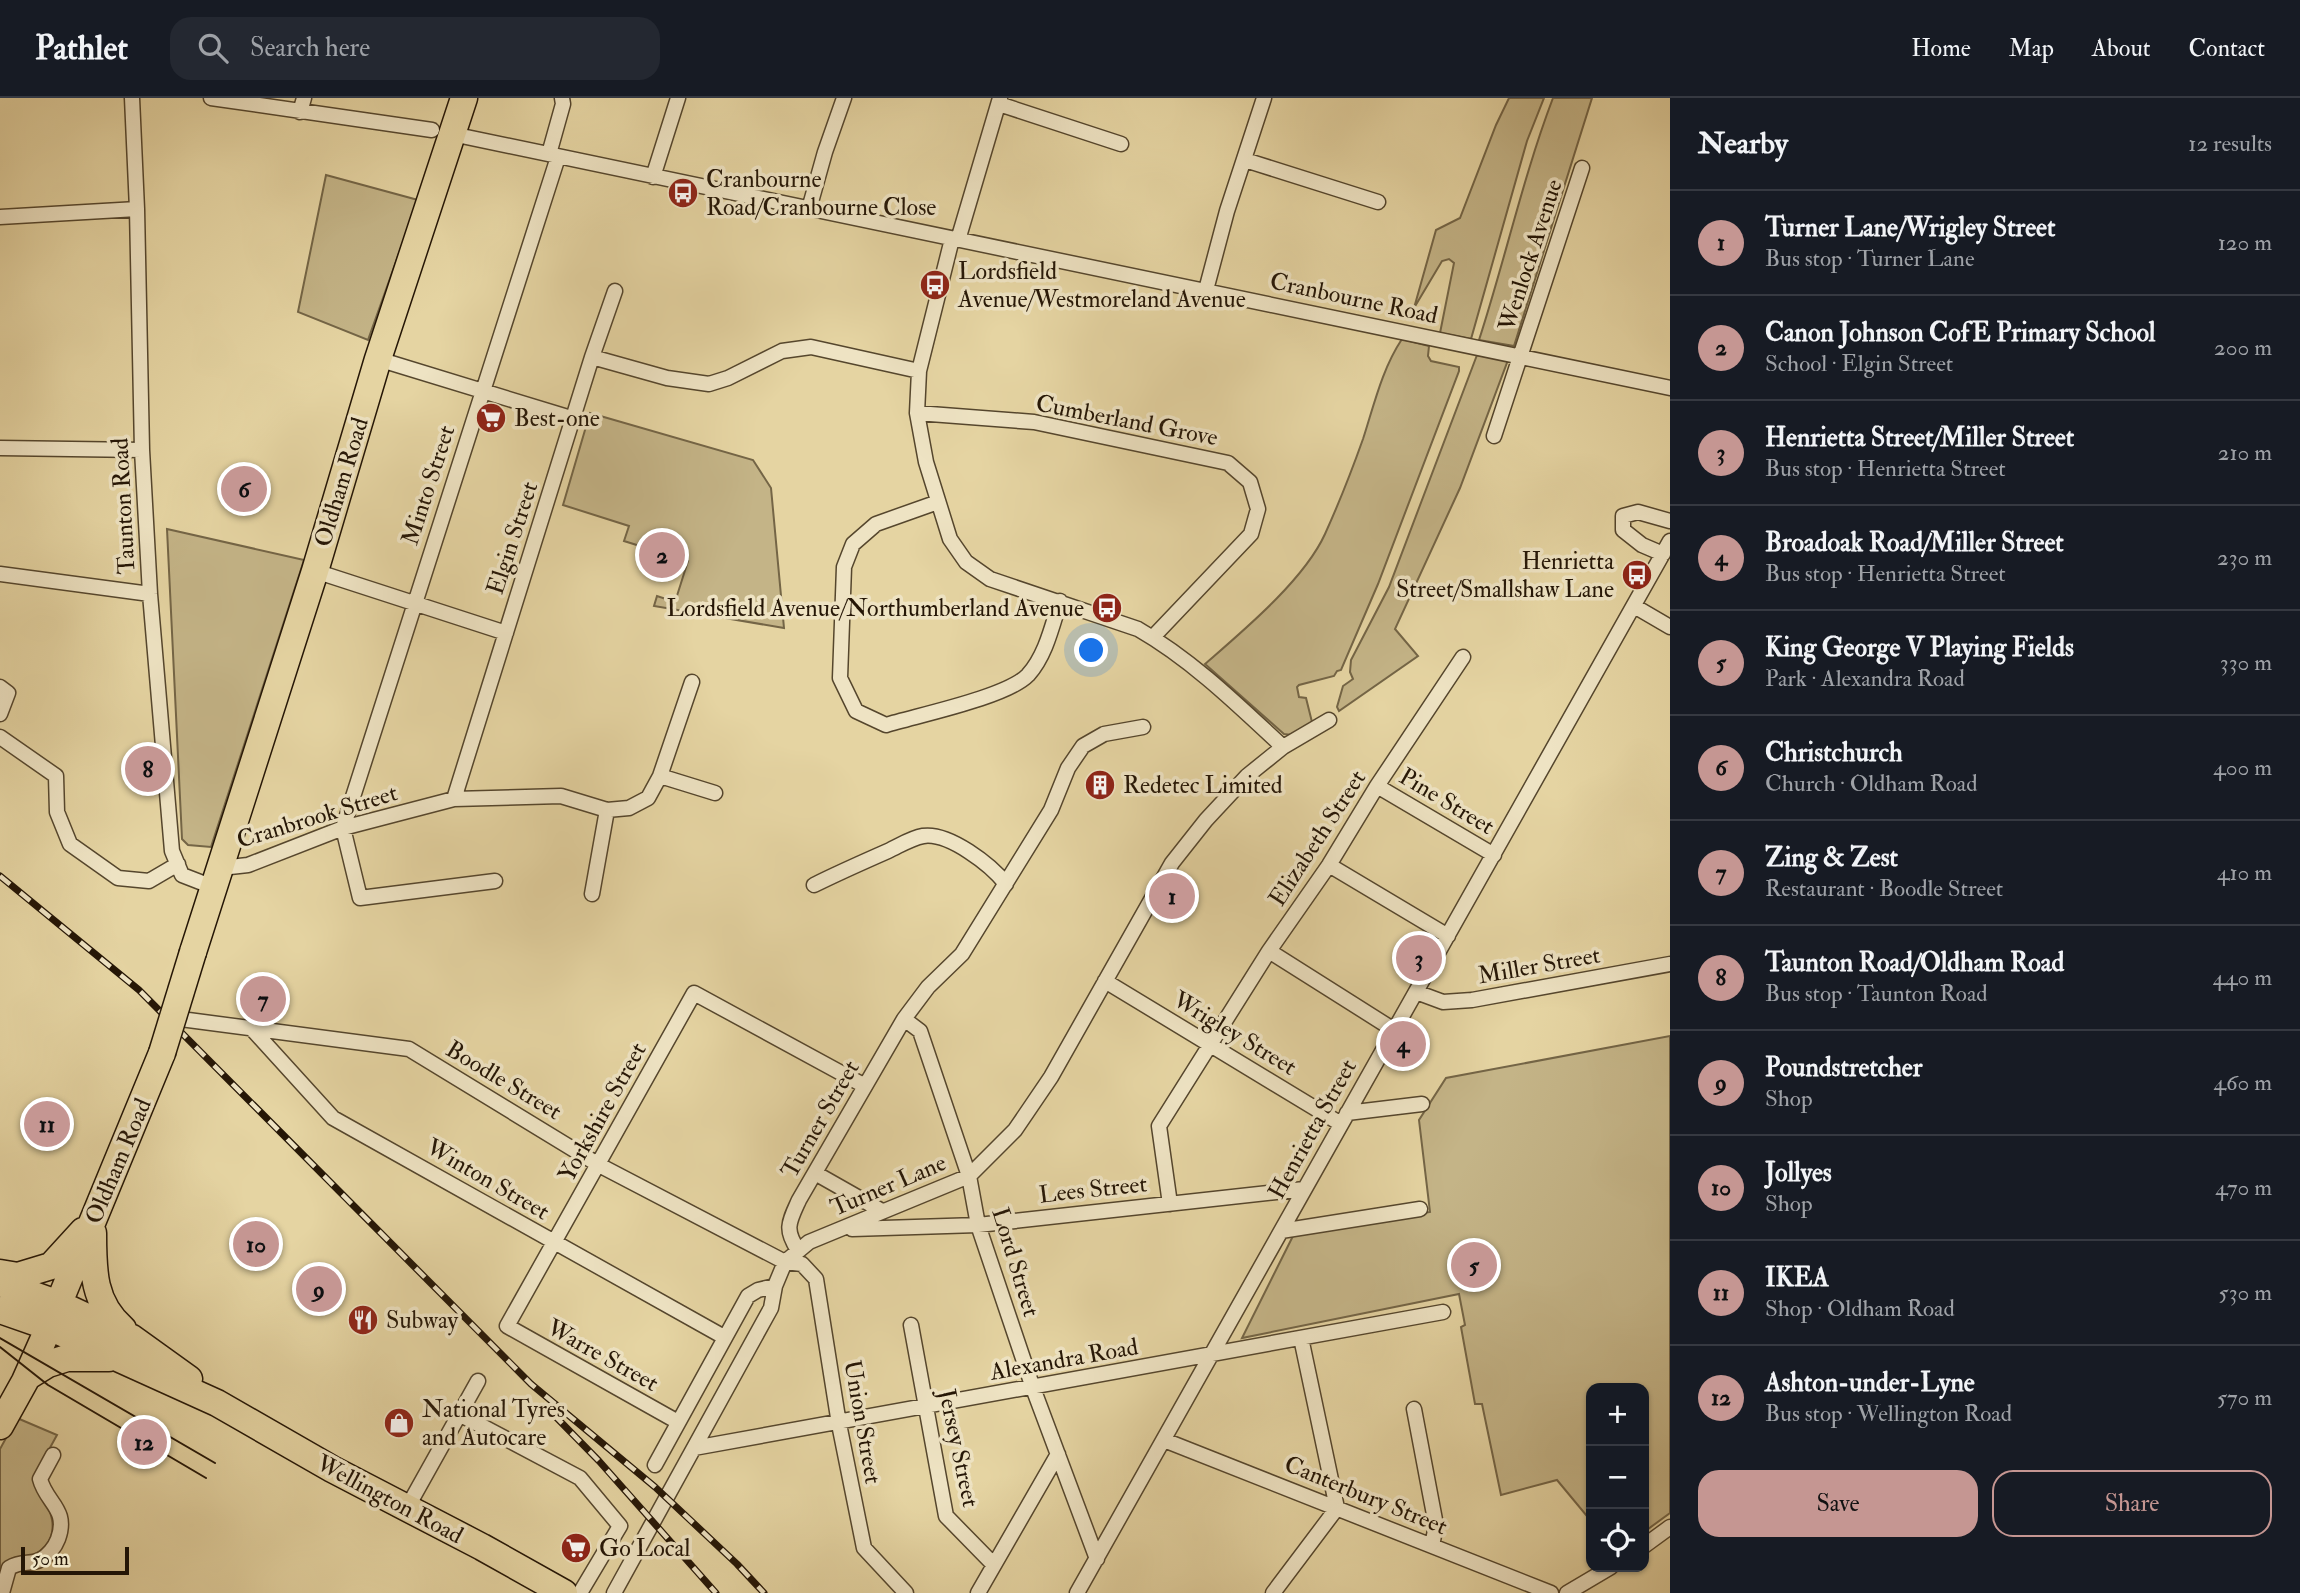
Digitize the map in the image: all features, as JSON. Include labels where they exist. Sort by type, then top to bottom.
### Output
[{"type":"highway","name":"Oldham Road","points":[[0,1426],[27,1377],[54,1315],[162,1053],[315,571],[442,132],[464,98]]},
{"type":"highway","points":[[0,1273],[18,1276],[51,1266],[93,1221]]},
{"type":"highway","points":[[27,1377],[48,1364],[67,1358],[125,1348],[98,1294],[94,1279],[93,1221]]},
{"type":"highway","name":"Wellington Road","points":[[0,1283],[54,1315],[125,1348],[172,1365],[217,1403],[332,1469],[535,1575],[564,1593]]},
{"type":"highway","name":"Wellington Road","points":[[0,1310],[54,1315]]},
{"type":"street","name":"Taunton Road","points":[[132,98],[142,450],[150,594],[172,851],[178,864]]},
{"type":"street","name":"Cranbourne Road","points":[[211,98],[302,105],[442,132],[1670,388]]},
{"type":"street","name":"Minto Street","points":[[343,828],[553,155],[562,98]]},
{"type":"street","points":[[653,177],[678,98]]},
{"type":"street","points":[[809,209],[844,98]]},
{"type":"street","points":[[1206,290],[1227,211],[1264,98]]},
{"type":"street","points":[[1121,144],[1000,101],[955,239],[919,371],[917,414],[926,462],[950,539],[966,562],[990,579],[1060,601],[1153,637],[1193,666],[1283,747]]},
{"type":"street","points":[[1245,160],[1378,202]]},
{"type":"street","name":"Wenlock Avenue","points":[[1494,436],[1517,355],[1582,168]]},
{"type":"street","points":[[0,217],[137,209]]},
{"type":"street","name":"Elgin Street","points":[[454,799],[615,291]]},
{"type":"street","points":[[592,357],[699,384],[718,382],[793,348],[811,347],[919,371]]},
{"type":"street","points":[[378,359],[574,419]]},
{"type":"street","name":"Cumberland Grove","points":[[917,414],[1034,422],[1228,463],[1250,482],[1258,509],[1251,534],[1153,637]]},
{"type":"street","points":[[0,448],[142,450]]},
{"type":"street","points":[[938,502],[876,524],[853,544],[844,567],[840,678],[856,711],[886,724],[1001,692],[1027,676],[1044,650],[1060,601]]},
{"type":"street","points":[[1666,548],[1642,545],[1623,530],[1623,516],[1639,512],[1670,521]]},
{"type":"street","name":"Henrietta Street","points":[[1077,1593],[1666,548]]},
{"type":"street","points":[[315,571],[506,633]]},
{"type":"street","points":[[0,573],[150,594]]},
{"type":"street","points":[[1634,606],[1670,627]]},
{"type":"street","name":"Elizabeth Street","points":[[1170,1204],[1159,1126],[1209,1043],[1463,657]]},
{"type":"street","points":[[592,894],[607,810],[629,808],[648,798],[660,776],[692,682]]},
{"type":"street","points":[[0,687],[8,693],[0,715]]},
{"type":"street","name":"Turner Lane","points":[[614,1593],[771,1308],[775,1286],[785,1262],[809,1242],[969,1176],[1015,1130],[1051,1077],[1172,863],[1206,820],[1247,776],[1283,747],[1329,720]]},
{"type":"street","name":"Turner Street","points":[[798,1250],[790,1237],[789,1224],[815,1173],[906,1020],[928,987],[962,954],[1006,884],[1051,810],[1068,768],[1083,746],[1104,734],[1143,727]]},
{"type":"street","points":[[0,737],[56,776],[57,812],[70,844],[118,877],[149,881],[178,864],[182,875],[217,877]]},
{"type":"street","points":[[660,776],[715,793]]},
{"type":"street","name":"Pine Street","points":[[1377,786],[1494,856]]},
{"type":"street","name":"Cranbrook Street","points":[[217,877],[343,828],[454,799],[561,796],[607,810]]},
{"type":"street","points":[[343,828],[360,898],[495,881]]},
{"type":"street","points":[[814,885],[910,841],[932,836],[944,839],[979,859],[995,870],[1006,884]]},
{"type":"street","points":[[1329,864],[1448,936]]},
{"type":"street","points":[[1269,951],[1394,1030]]},
{"type":"street","name":"Miller Street","points":[[1416,992],[1443,1002],[1472,1000],[1670,964]]},
{"type":"street","name":"Wrigley Street","points":[[1105,981],[1344,1119]]},
{"type":"street","name":"Yorkshire Street","points":[[507,1326],[694,993],[865,1086]]},
{"type":"street","name":"Boodle Street","points":[[173,1018],[409,1049],[599,1165],[785,1262]]},
{"type":"street","name":"Lord Street","points":[[906,1020],[920,1031],[969,1176],[978,1224],[1033,1388],[1097,1559]]},
{"type":"street","name":"Winton Street","points":[[253,1030],[333,1118],[724,1337]]},
{"type":"street","points":[[1344,1119],[1422,1104]]},
{"type":"street","points":[[815,1173],[882,1211]]},
{"type":"street","name":"Lees Street","points":[[845,1229],[978,1224],[1304,1189]]},
{"type":"street","points":[[1280,1231],[1420,1209]]},
{"type":"street","name":"Union Street","points":[[785,1262],[802,1264],[816,1279],[839,1423],[864,1548],[906,1593]]},
{"type":"street","points":[[655,1465],[748,1296],[758,1290],[775,1286]]},
{"type":"street","name":"Alexandra Road","points":[[694,1448],[1443,1312]]},
{"type":"street","name":"Jersey Street","points":[[911,1325],[946,1516],[994,1565]]},
{"type":"street","name":"Warre Street","points":[[507,1326],[678,1422]]},
{"type":"street","points":[[1273,1593],[1337,1508],[1301,1338]]},
{"type":"street","points":[[407,1508],[478,1381]]},
{"type":"street","points":[[1415,1409],[1436,1525],[1432,1546]]},
{"type":"street","points":[[459,1414],[580,1478],[620,1526],[580,1593]]},
{"type":"street","name":"Canterbury Street","points":[[1164,1440],[1551,1593]]},
{"type":"street","points":[[978,1593],[1058,1454]]},
{"type":"street","points":[[2,1593],[9,1568],[25,1561],[36,1562],[43,1559],[56,1544],[62,1524],[57,1506],[42,1487],[40,1479],[53,1455]]},
{"type":"street","points":[[1649,1542],[1670,1527]]},
{"type":"street","points":[[1567,1593],[1603,1572]]},
{"type":"shaded area","points":[[1509,98],[1544,98],[1527,141],[1471,339],[1440,333],[1454,263],[1449,259],[1442,261],[1414,308],[1436,230],[1460,218]]},
{"type":"shaded area","points":[[1553,98],[1592,98],[1514,346],[1479,340],[1532,158]]},
{"type":"shaded area","points":[[326,175],[418,200],[368,340],[298,312]]},
{"type":"shaded area","points":[[1402,339],[1429,346],[1428,356],[1431,361],[1459,367],[1459,371],[1378,584],[1341,670],[1334,676],[1297,687],[1299,697],[1306,698],[1312,722],[1292,735],[1284,734],[1205,664],[1272,604],[1315,551],[1350,475],[1384,375]]},
{"type":"shaded area","points":[[1477,355],[1508,360],[1460,488],[1395,629],[1418,656],[1339,711],[1337,707],[1343,686],[1353,679],[1350,672],[1351,660],[1389,587]]},
{"type":"shaded area","points":[[590,413],[753,460],[771,488],[784,628],[654,606],[657,596],[675,602],[688,561],[624,541],[629,526],[563,505]]},
{"type":"shaded area","points":[[167,529],[304,560],[211,847],[188,845],[182,839]]},
{"type":"shaded area","points":[[1670,1036],[1670,1513],[1649,1528],[1649,1383],[1586,1383],[1586,1515],[1557,1480],[1501,1495],[1482,1404],[1475,1404],[1461,1327],[1465,1325],[1459,1294],[1242,1338],[1293,1236],[1430,1212],[1419,1120],[1446,1078]]},
{"type":"shaded area","points":[[17,1418],[57,1435],[35,1475],[52,1517],[53,1527],[45,1546],[35,1554],[8,1561],[0,1574],[0,1449]]},
{"type":"tram line","points":[[0,1338],[215,1463]]},
{"type":"tram line","points":[[0,1347],[48,1385],[206,1478]]},
{"type":"railway","points":[[0,876],[139,990],[531,1384],[655,1487],[764,1593]]},
{"type":"railway","points":[[553,1414],[599,1461],[716,1593]]},
{"type":"place","name":"Cranbourne Road/Cranbourne Close","points":[[683,193]]},
{"type":"place","name":"Lordsfield Avenue/Westmoreland Avenue","points":[[935,285]]},
{"type":"place","name":"Best-one","points":[[491,418]]},
{"type":"place","name":"Christchurch","points":[[244,489]]},
{"type":"place","name":"Canon Johnson CofE Primary School","points":[[662,555]]},
{"type":"place","name":"Henrietta Street/Smallshaw Lane","points":[[1637,575]]},
{"type":"place","name":"Lordsfield Avenue/Northumberland Avenue","points":[[1107,608]]},
{"type":"place","name":"Taunton Road/Oldham Road","points":[[148,769]]},
{"type":"place","name":"Redetec Limited","points":[[1100,785]]},
{"type":"place","name":"Turner Lane/Wrigley Street","points":[[1172,896]]},
{"type":"place","name":"Henrietta Street/Miller Street","points":[[1419,958]]},
{"type":"place","name":"Zing & Zest","points":[[263,999]]},
{"type":"place","name":"Broadoak Road/Miller Street","points":[[1403,1044]]},
{"type":"place","name":"IKEA","points":[[47,1124]]},
{"type":"place","name":"Jollyes","points":[[256,1244]]},
{"type":"place","name":"King George V Playing Fields","points":[[1474,1265]]},
{"type":"place","name":"Poundstretcher","points":[[319,1289]]},
{"type":"place","name":"Subway","points":[[363,1320]]},
{"type":"place","name":"National Tyres and Autocare","points":[[399,1423]]},
{"type":"place","name":"Ashton-under-Lyne","points":[[144,1442]]},
{"type":"place","name":"Go Local","points":[[576,1548]]}]
